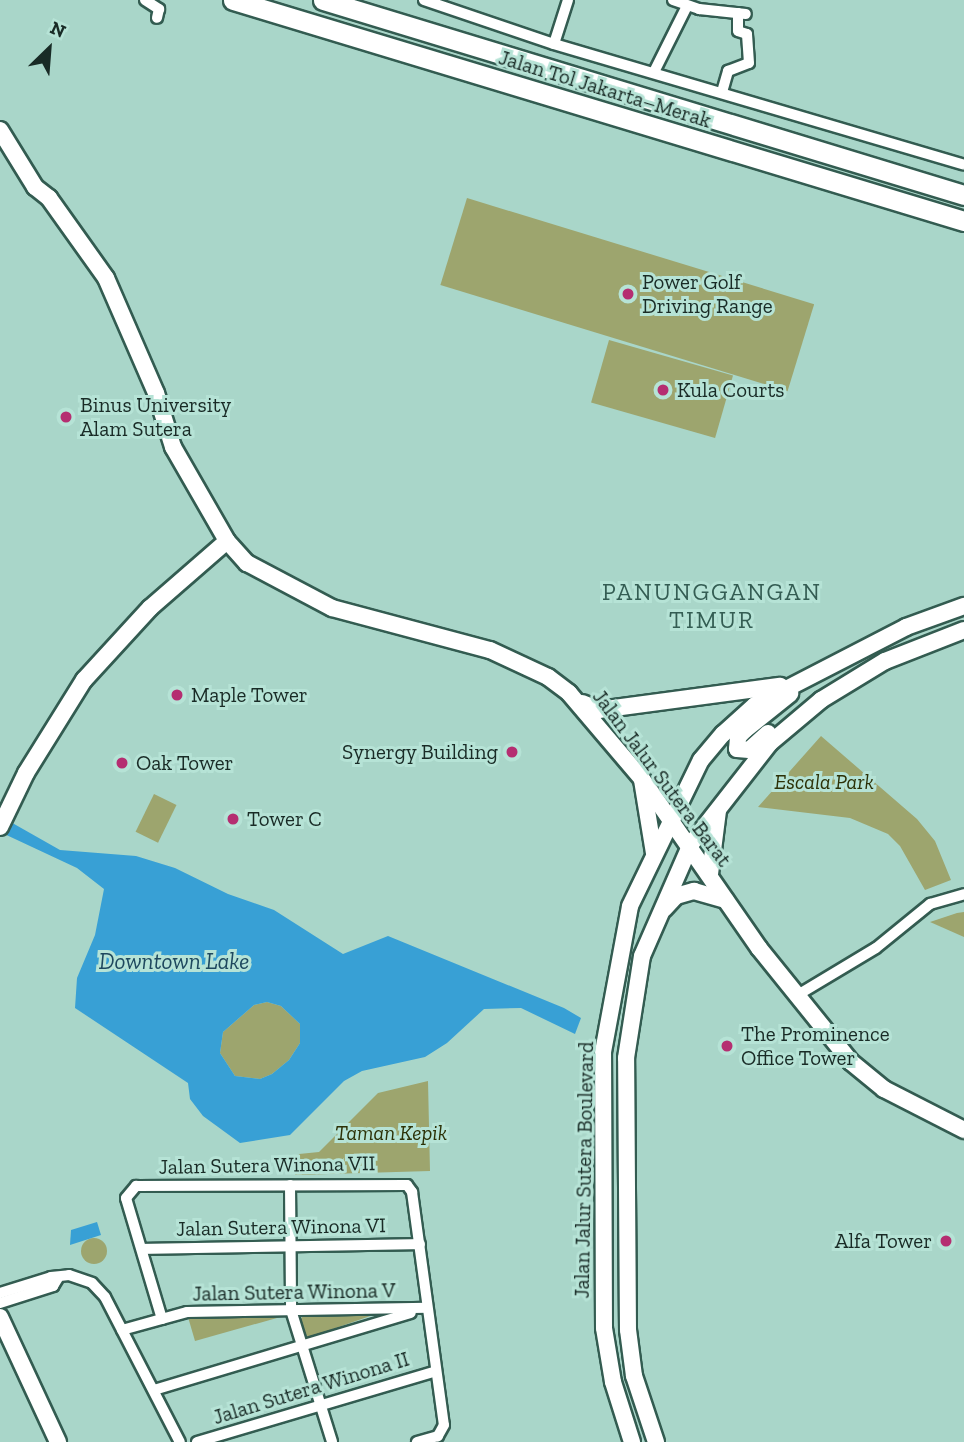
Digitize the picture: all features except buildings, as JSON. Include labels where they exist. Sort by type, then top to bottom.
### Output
[{"type":"highway","name":"Jalan Tol Jakarta–Merak","points":[[233,0],[964,221]]},
{"type":"highway","name":"Jalan Tol Jakarta–Merak","points":[[323,0],[964,195]]},
{"type":"main road","name":"Jalan Jalur Sutera Barat","points":[[0,120],[21,142],[44,181],[49,198]]},
{"type":"main road","name":"Jalan Jalur Sutera Barat","points":[[0,130],[35,187],[49,198],[106,278],[156,393],[173,447],[227,541],[247,563],[332,608],[490,650],[548,677],[579,702],[642,779],[796,996],[865,1074],[964,1130]]},
{"type":"main road","points":[[0,827],[84,680],[150,608],[227,541]]},
{"type":"main road","name":"Jalan Jalur Sutera Boulevard","points":[[632,1442],[613,1382],[604,1328],[603,1052],[630,905],[701,760],[723,734],[755,705],[906,627],[964,606]]},
{"type":"main road","name":"Jalan Jalur Sutera Boulevard","points":[[656,1442],[634,1376],[628,1330],[624,1149],[631,1017],[642,956],[656,919],[691,845],[719,805],[770,743],[821,700],[886,661],[964,630]]},
{"type":"main road","points":[[579,702],[599,710],[755,692],[808,679]]},
{"type":"main road","points":[[808,679],[745,730],[738,737],[737,749],[750,750],[774,727],[821,700]]},
{"type":"main road","points":[[642,779],[654,853]]},
{"type":"main road","points":[[710,874],[719,805]]},
{"type":"main road","points":[[656,919],[676,896],[694,891],[726,900]]},
{"type":"main road","points":[[0,1317],[58,1442]]},
{"type":"street","points":[[145,0],[159,9],[157,18]]},
{"type":"street","points":[[424,0],[554,44],[964,165]]},
{"type":"street","points":[[554,44],[568,0]]},
{"type":"street","points":[[673,0],[687,6],[742,13],[738,31],[747,34],[749,63],[728,71],[722,92]]},
{"type":"street","points":[[654,72],[687,6]]},
{"type":"street","points":[[796,996],[876,948],[930,904],[964,894]]},
{"type":"street","points":[[289,1185],[291,1310],[332,1442]]},
{"type":"street","name":"Jalan Sutera Winona VII","points":[[144,1249],[126,1198],[128,1191],[136,1186],[407,1185],[412,1192],[420,1244]]},
{"type":"street","points":[[417,1442],[443,1431],[420,1244]]},
{"type":"street","name":"Jalan Sutera Winona VI","points":[[144,1249],[420,1244]]},
{"type":"street","points":[[144,1249],[162,1319]]},
{"type":"street","points":[[0,1293],[69,1275],[92,1283],[105,1297],[180,1442]]},
{"type":"street","points":[[0,1303],[53,1286],[58,1278]]},
{"type":"street","points":[[154,1390],[427,1308]]},
{"type":"street","name":"Jalan Sutera Winona V","points":[[121,1330],[187,1312],[427,1308]]},
{"type":"street","name":"Jalan Sutera Winona II","points":[[197,1442],[436,1371]]},
{"type":"green space","name":"Power Golf Driving Range","points":[[467,198],[814,304],[788,391],[440,285]]},
{"type":"green space","name":"Kula Courts","points":[[609,340],[733,376],[715,438],[591,402]]},
{"type":"green space","name":"Escala Park","points":[[821,736],[917,819],[935,841],[951,880],[925,890],[900,846],[888,834],[850,818],[758,807]]},
{"type":"green space","points":[[154,794],[176,805],[158,843],[136,832]]},
{"type":"green space","points":[[964,912],[964,937],[930,922],[957,913]]},
{"type":"green space","points":[[267,1002],[281,1006],[300,1024],[300,1043],[289,1060],[272,1074],[260,1079],[235,1076],[220,1053],[223,1032],[254,1005]]},
{"type":"green space","name":"Taman Kepik","points":[[428,1081],[430,1171],[295,1175],[299,1154],[319,1152],[378,1093]]},
{"type":"green space","points":[[94,1238],[103,1242],[107,1251],[103,1260],[94,1264],[85,1260],[81,1251],[85,1242]]},
{"type":"green space","points":[[376,1314],[310,1337],[303,1334],[299,1321],[304,1315]]},
{"type":"green space","points":[[284,1316],[195,1341],[188,1317]]},
{"type":"water","name":"Downtown Lake","points":[[0,816],[60,850],[136,856],[175,868],[228,894],[274,910],[343,954],[388,936],[564,1008],[581,1018],[575,1034],[521,1008],[484,1009],[447,1043],[425,1057],[362,1071],[344,1081],[290,1135],[240,1143],[203,1116],[190,1099],[188,1083],[75,1008],[77,978],[95,935],[104,889],[77,868],[0,832]],"holes":[[[267,1002],[281,1006],[300,1024],[300,1043],[289,1060],[272,1074],[260,1079],[235,1076],[220,1053],[223,1032],[254,1005]]]},
{"type":"water","points":[[97,1222],[101,1235],[70,1245],[71,1230]]},
{"type":"place","name":"Power Golf Driving Range","points":[[628,294]]},
{"type":"place","name":"Kula Courts","points":[[663,390]]},
{"type":"place","name":"Binus University Alam Sutera","points":[[66,417]]},
{"type":"place","name":"Maple Tower","points":[[177,695]]},
{"type":"place","name":"Synergy Building","points":[[512,752]]},
{"type":"place","name":"Oak Tower","points":[[122,763]]},
{"type":"place","name":"Tower C","points":[[233,819]]},
{"type":"place","name":"The Prominence Office Tower","points":[[727,1046]]},
{"type":"place","name":"Alfa Tower","points":[[946,1241]]},
{"type":"district","name":"PANUNGGANGAN TIMUR","points":[[712,606]]}]
